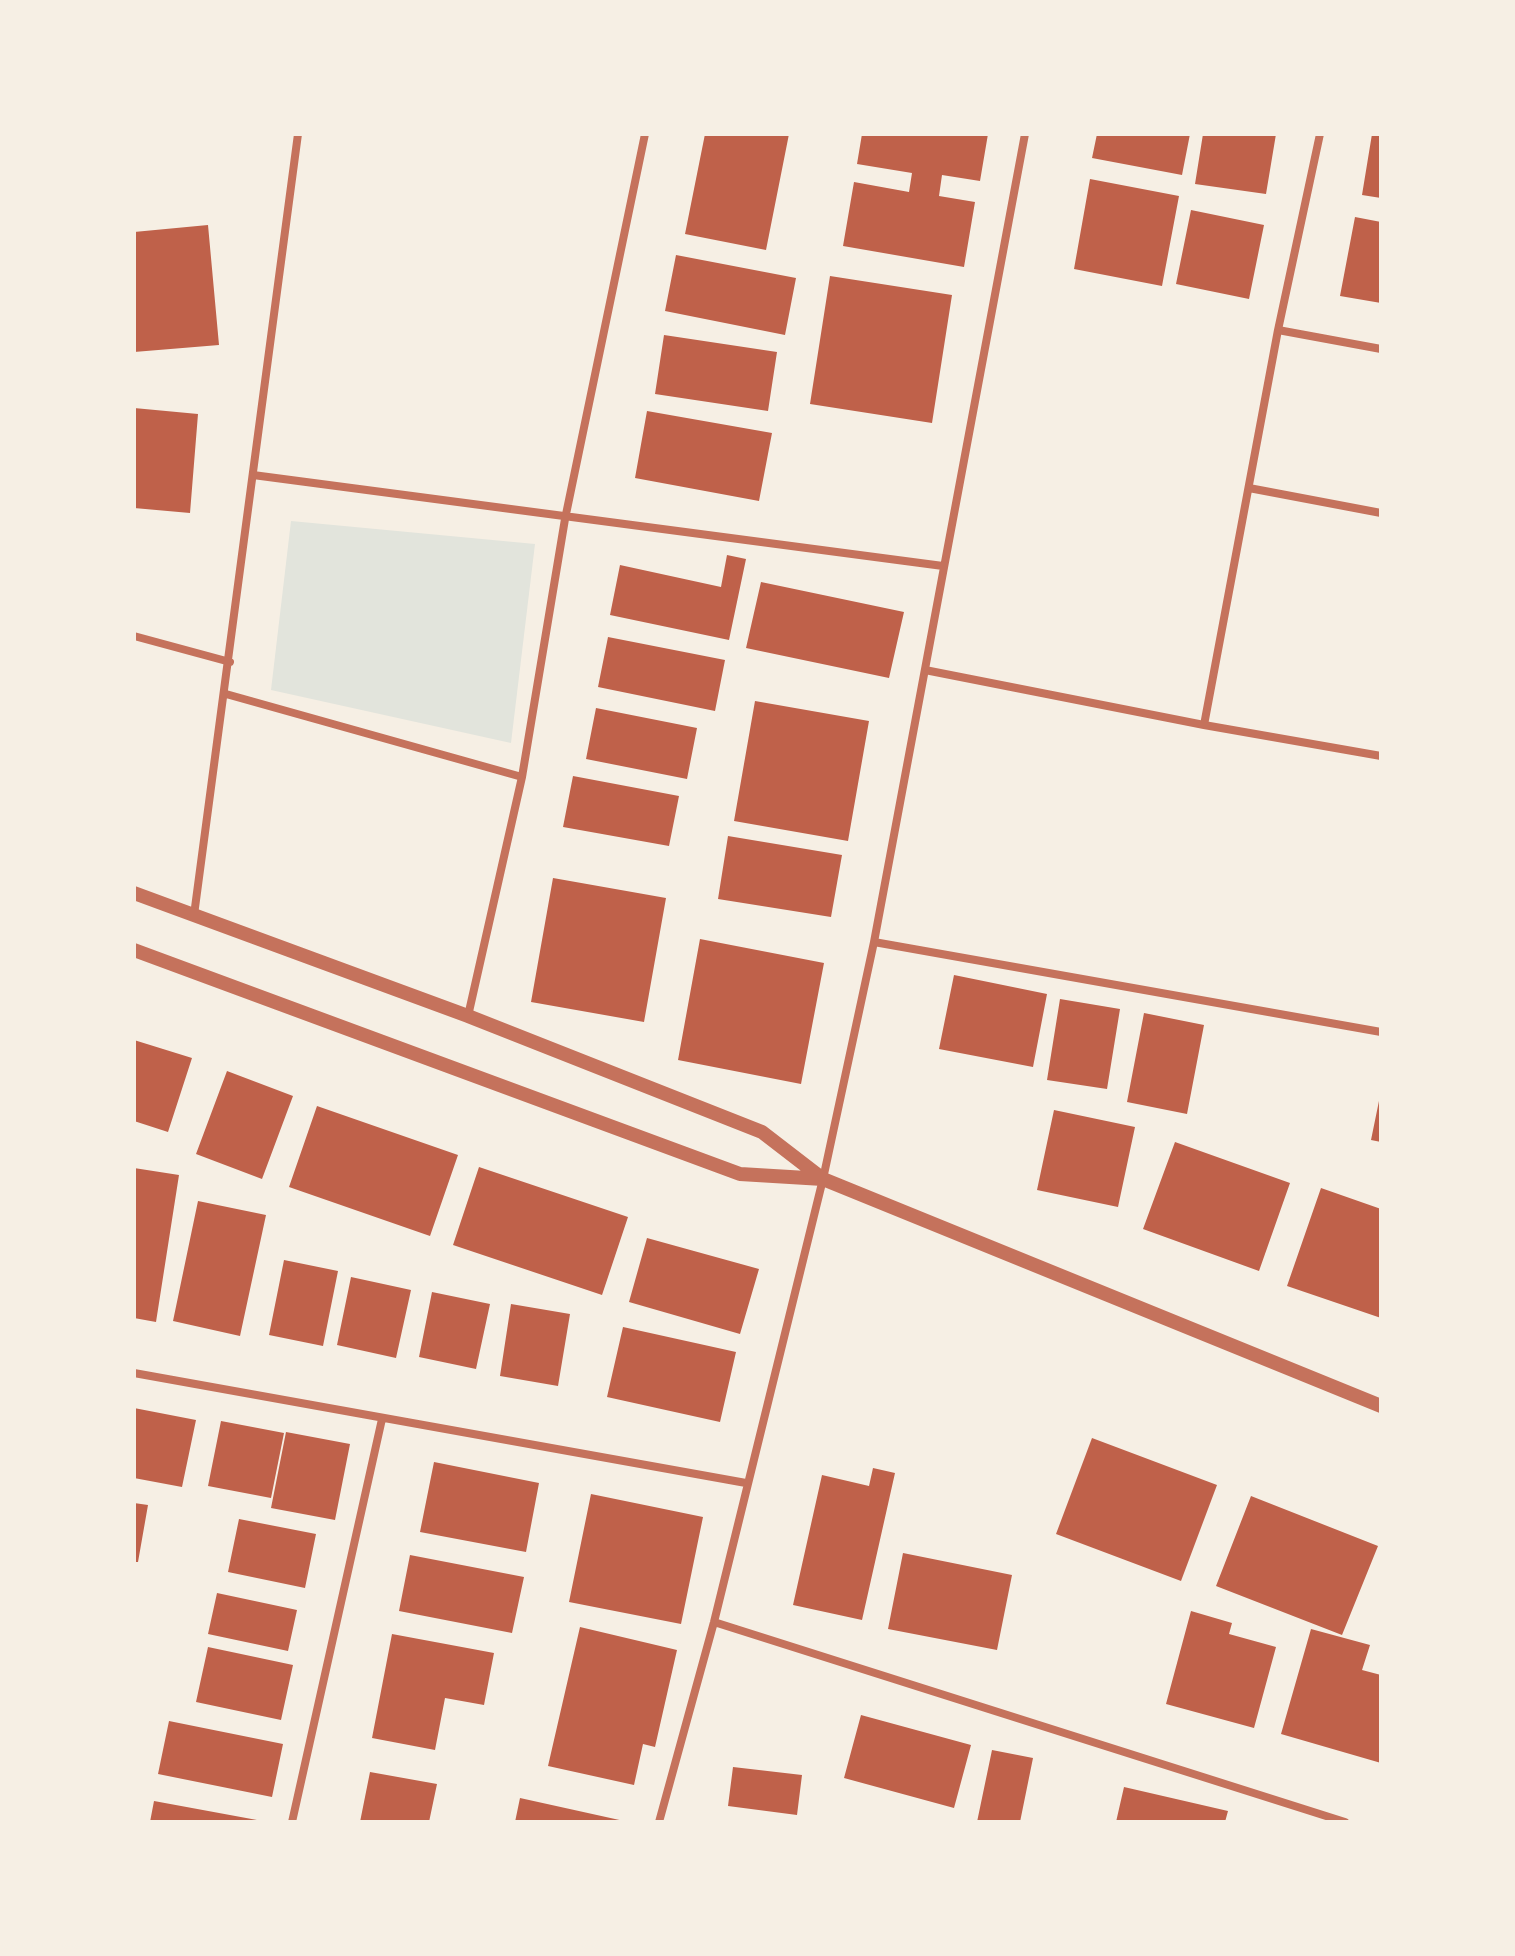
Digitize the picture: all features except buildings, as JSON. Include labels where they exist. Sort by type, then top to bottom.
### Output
[{"type":"street","points":[[194,915],[226,694],[298,134]]},
{"type":"street","points":[[468,1016],[522,777],[565,519],[645,134]]},
{"type":"street","points":[[659,1822],[714,1622],[823,1179],[874,942],[1025,134]]},
{"type":"street","points":[[1204,725],[1278,330],[1320,134]]},
{"type":"street","points":[[1278,330],[1381,349]]},
{"type":"street","points":[[253,475],[565,519],[943,566]]},
{"type":"street","points":[[1249,488],[1381,513]]},
{"type":"street","points":[[134,636],[230,662]]},
{"type":"street","points":[[925,670],[1381,756]]},
{"type":"street","points":[[226,694],[522,777]]},
{"type":"street","points":[[134,893],[468,1016],[762,1132],[823,1179],[1381,1406]]},
{"type":"street","points":[[874,942],[1381,1032]]},
{"type":"street","points":[[134,950],[740,1174],[823,1179]]},
{"type":"street","points":[[134,1373],[746,1483]]},
{"type":"street","points":[[292,1822],[382,1419]]},
{"type":"street","points":[[714,1622],[1345,1822]]},
{"type":"shaded area","points":[[291,521],[535,544],[511,743],[271,690]]}]
